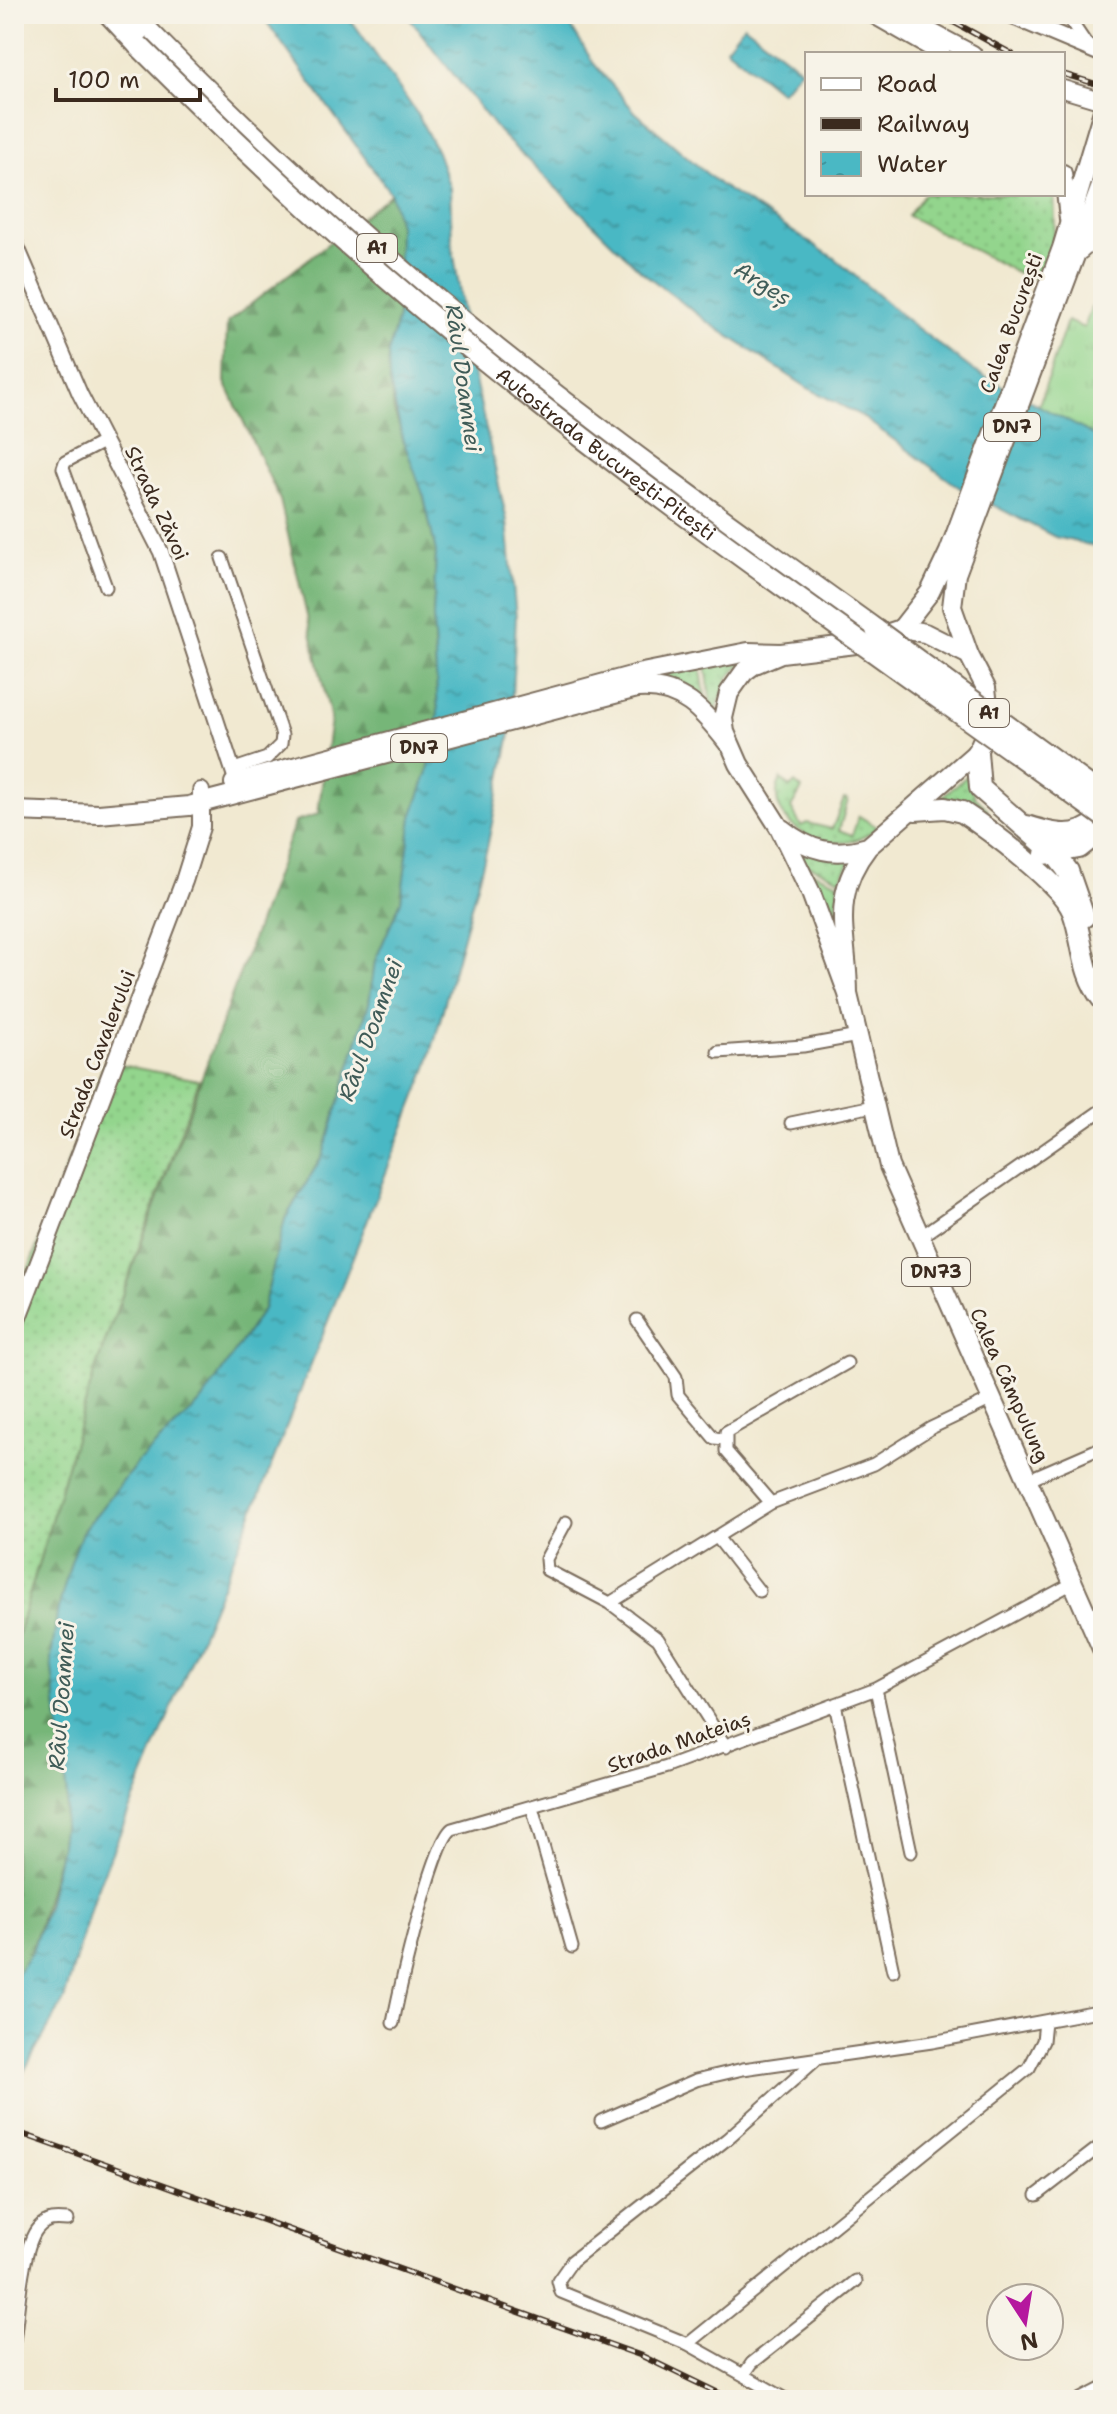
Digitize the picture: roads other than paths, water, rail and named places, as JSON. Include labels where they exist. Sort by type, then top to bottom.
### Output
[{"type":"highway","name":"Autostrada București-Pitești","points":[[109,14],[139,29],[351,225],[508,357],[664,477],[1103,796]]},
{"type":"highway","name":"Autostrada București-Pitești","points":[[139,29],[321,221],[497,370],[658,493],[1103,816]]},
{"type":"highway","points":[[977,752],[980,788],[1055,854],[1068,871],[1082,905]]},
{"type":"highway","points":[[915,810],[952,809],[1024,849],[1055,854],[1070,851],[1100,833]]},
{"type":"highway","points":[[1023,825],[1051,834],[1071,834],[1091,827],[1103,816]]},
{"type":"highway","points":[[990,831],[1067,901],[1074,915],[1085,966],[1103,1000]]},
{"type":"highway","points":[[1100,833],[1081,871],[1082,905],[1091,958],[1103,986]]},
{"type":"main road","points":[[872,14],[938,52]]},
{"type":"main road","points":[[898,14],[969,52]]},
{"type":"main road","points":[[1008,14],[1097,53]]},
{"type":"main road","points":[[1065,90],[1103,101]]},
{"type":"main road","name":"Calea București","points":[[901,629],[956,554],[1053,295],[1103,111]]},
{"type":"main road","name":"Calea București","points":[[1053,295],[1078,252],[1103,181]]},
{"type":"main road","points":[[1065,191],[1069,227]]},
{"type":"main road","name":"DN7","points":[[1078,252],[1103,229]]},
{"type":"main road","name":"Calea București","points":[[956,554],[952,607],[969,655]]},
{"type":"main road","points":[[901,629],[936,637],[969,655]]},
{"type":"main road","name":"DN7","points":[[14,811],[99,814],[167,805],[202,797],[237,781],[276,778],[724,656],[856,644],[901,629]]},
{"type":"main road","name":"DN7","points":[[728,743],[723,718],[735,682],[755,664],[781,653]]},
{"type":"main road","name":"Calea Câmpulung","points":[[848,994],[842,902],[854,865],[868,847],[915,810],[977,752],[991,713],[983,678],[969,655]]},
{"type":"main road","name":"DN7","points":[[558,702],[637,688],[662,689],[694,704],[728,743]]},
{"type":"main road","name":"Calea Câmpulung","points":[[728,743],[779,827],[811,893],[848,994],[889,1166],[1103,1651]]},
{"type":"main road","name":"Strada Cavalerului","points":[[14,1328],[184,881],[201,827],[202,797]]},
{"type":"main road","name":"DN7","points":[[779,827],[798,842],[824,852],[847,852],[868,847]]},
{"type":"street","points":[[1066,14],[1097,53]]},
{"type":"street","name":"Strada Zăvoi","points":[[14,240],[75,382],[161,552],[237,781]]},
{"type":"street","points":[[105,441],[65,462],[63,468],[106,587]]},
{"type":"street","points":[[222,558],[282,735],[281,744],[237,781]]},
{"type":"street","points":[[718,1052],[803,1046],[858,1036]]},
{"type":"street","points":[[791,1123],[873,1106]]},
{"type":"street","points":[[920,1237],[1103,1109]]},
{"type":"street","points":[[637,1320],[676,1377],[678,1395],[714,1438],[725,1439]]},
{"type":"street","points":[[771,1503],[726,1451],[725,1439],[733,1426],[847,1363]]},
{"type":"street","points":[[610,1603],[771,1503],[874,1464],[931,1428],[992,1399]]},
{"type":"street","points":[[1027,1480],[1103,1447]]},
{"type":"street","points":[[566,1522],[546,1559],[545,1567],[610,1603],[658,1639],[726,1747]]},
{"type":"street","points":[[717,1537],[759,1591]]},
{"type":"street","name":"Strada Mateiaș","points":[[393,2023],[446,1833],[726,1747],[876,1689],[1073,1583]]},
{"type":"street","points":[[876,1689],[911,1852]]},
{"type":"street","points":[[835,1704],[893,1971]]},
{"type":"street","points":[[532,1807],[572,1947]]},
{"type":"street","points":[[601,2121],[696,2080],[743,2069],[816,2060],[1103,2010]]},
{"type":"street","points":[[688,2344],[1029,2068],[1043,2041],[1045,2021]]},
{"type":"street","points":[[788,2400],[745,2373],[688,2344],[561,2292],[559,2274],[727,2139],[816,2060]]},
{"type":"street","points":[[1037,2195],[1103,2144]]},
{"type":"street","points":[[14,2341],[30,2243],[38,2228],[52,2218],[68,2220]]},
{"type":"street","points":[[745,2373],[752,2363],[856,2281]]},
{"type":"street","points":[[1080,2400],[1103,2388]]},
{"type":"water","name":"Râul Doamnei","points":[[261,14],[347,14],[418,115],[437,152],[450,188],[452,243],[471,363],[507,521],[516,618],[510,734],[487,848],[427,1068],[262,1489],[94,1896],[64,2000],[14,2089],[14,1978],[32,1951],[47,1906],[60,1851],[67,1797],[51,1660],[57,1613],[71,1562],[82,1532],[139,1461],[203,1400],[263,1309],[285,1219],[323,1155],[369,1003],[375,961],[401,901],[412,817],[428,772],[438,713],[433,617],[436,552],[424,497],[402,437],[389,379],[388,354],[398,317],[399,225],[391,194]]},
{"type":"water","name":"Argeș","points":[[406,14],[563,14],[594,64],[635,112],[720,185],[834,258],[908,321],[974,371],[1103,440],[1103,548],[1055,537],[960,488],[860,415],[808,388],[709,323],[641,271],[499,132]]},
{"type":"water","points":[[744,25],[801,69],[781,92],[726,48]]},
{"type":"railway","points":[[939,14],[1008,52]]},
{"type":"railway","points":[[1065,75],[1103,86]]},
{"type":"railway","points":[[14,2131],[642,2356],[733,2400]]}]
